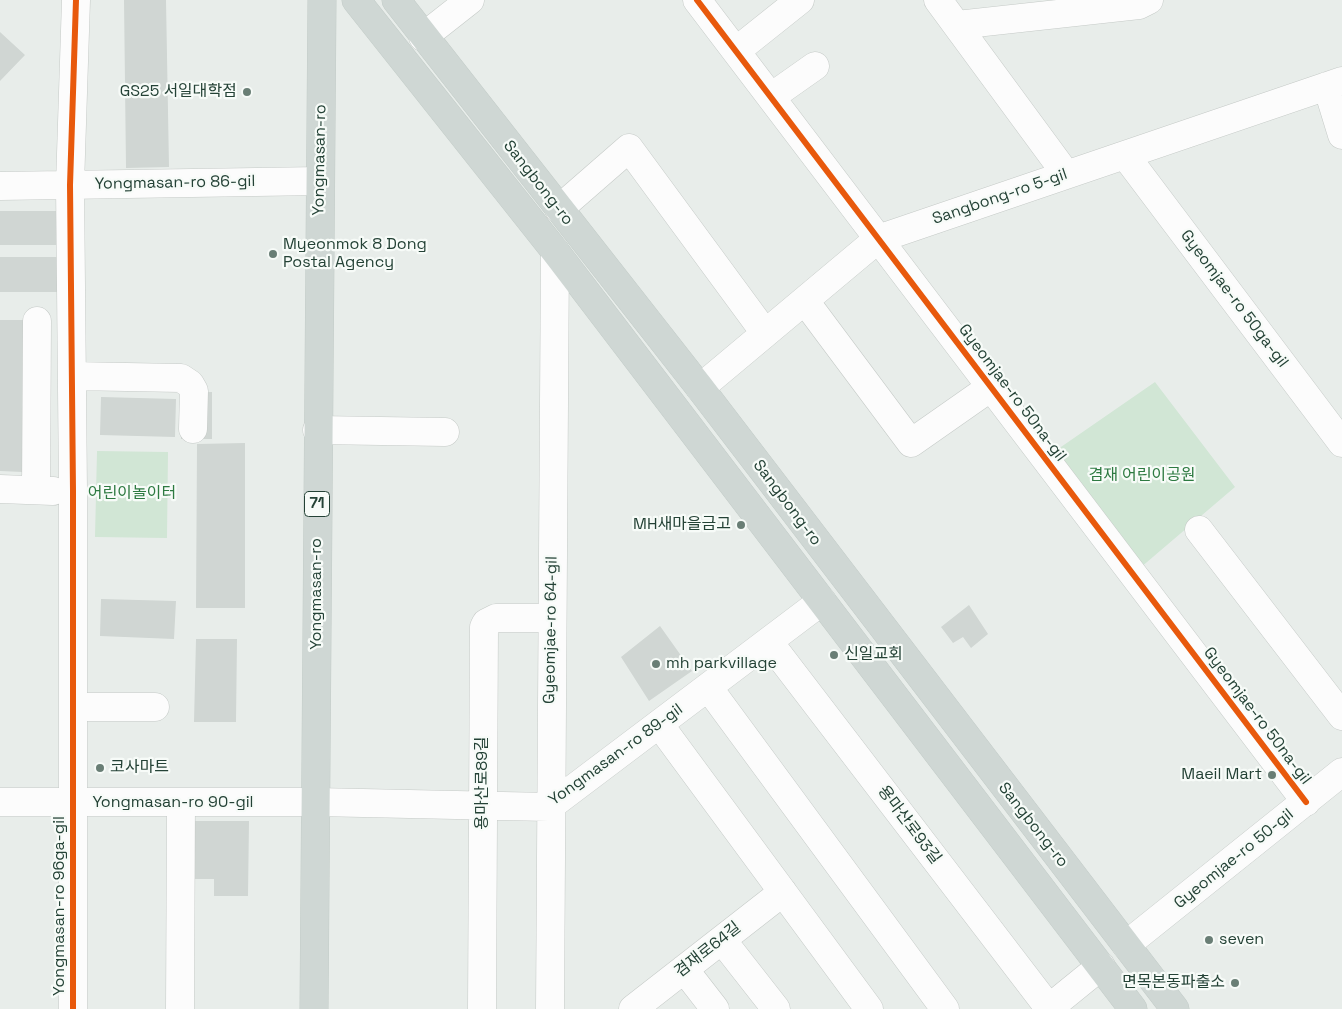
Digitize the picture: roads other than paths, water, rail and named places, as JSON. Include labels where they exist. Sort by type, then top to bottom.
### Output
[{"type":"main road","name":"Yongmasan-ro","points":[[314,1009],[317,430],[322,0]]},
{"type":"main road","name":"Sangbong-ro","points":[[356,0],[555,251],[1133,1009]]},
{"type":"main road","name":"Sangbong-ro","points":[[396,0],[423,37],[700,388],[1175,1009]]},
{"type":"main road","points":[[1101,966],[1126,945]]},
{"type":"street","name":"Yongmasan-ro 96ga-gil","points":[[74,1009],[73,491],[70,185],[76,0]]},
{"type":"street","points":[[423,37],[470,0]]},
{"type":"street","name":"Gyeomjae-ro 50na-gil","points":[[697,0],[1306,802]]},
{"type":"street","points":[[736,51],[800,0]]},
{"type":"street","points":[[938,0],[1066,174]]},
{"type":"street","points":[[957,24],[1140,2]]},
{"type":"street","points":[[771,98],[815,66]]},
{"type":"street","points":[[1334,84],[1342,135]]},
{"type":"street","name":"Sangbong-ro 5-gil","points":[[700,388],[878,239],[1334,84]]},
{"type":"street","points":[[559,209],[629,148],[766,333]]},
{"type":"street","name":"Gyeomjae-ro 50ga-gil","points":[[1125,155],[1342,443]]},
{"type":"street","name":"Yongmasan-ro 86-gil","points":[[0,186],[320,181]]},
{"type":"street","name":"Gyeomjae-ro 64-gil","points":[[550,1009],[549,807],[555,251]]},
{"type":"street","points":[[804,301],[911,443],[990,386]]},
{"type":"street","points":[[36,490],[37,321]]},
{"type":"street","points":[[72,376],[181,378],[190,384],[194,391],[193,429]]},
{"type":"street","points":[[317,430],[446,432]]},
{"type":"street","points":[[0,489],[73,491]]},
{"type":"street","points":[[1199,530],[1342,716]]},
{"type":"street","name":"Yongmasan-ro 89-gil","points":[[316,802],[549,807],[822,601]]},
{"type":"street","name":"용마산로89길","points":[[482,1009],[484,627],[486,623],[496,618],[552,618]]},
{"type":"street","name":"용마산로93길","points":[[769,642],[1049,1008]]},
{"type":"street","points":[[708,687],[945,1009]]},
{"type":"street","points":[[74,707],[155,707]]},
{"type":"street","points":[[659,724],[869,1009]]},
{"type":"street","name":"Gyeomjae-ro 50-gil","points":[[1126,945],[1342,772]]},
{"type":"street","name":"Yongmasan-ro 90-gil","points":[[0,802],[316,802]]},
{"type":"street","points":[[180,1009],[181,803]]},
{"type":"street","name":"겸재로64길","points":[[633,1009],[783,892]]},
{"type":"street","points":[[722,940],[776,1009]]},
{"type":"street","points":[[1049,1008],[1101,966]]},
{"type":"street","points":[[684,969],[715,1009]]},
{"type":"place","name":"GS25 서일대학점","points":[[247,92]]},
{"type":"place","name":"Myeonmok 8 Dong Postal Agency","points":[[273,254]]},
{"type":"place","name":"MH새마을금고","points":[[741,525]]},
{"type":"place","name":"신일교회","points":[[834,655]]},
{"type":"place","name":"mh parkvillage","points":[[656,664]]},
{"type":"place","name":"코사마트","points":[[100,768]]},
{"type":"place","name":"Maeil Mart","points":[[1272,775]]},
{"type":"place","name":"seven","points":[[1209,940]]},
{"type":"place","name":"면목본동파출소","points":[[1235,983]]},
{"type":"park label","name":"겸재 어린이공원","points":[[1142,476]]},
{"type":"park label","name":"어린이놀이터","points":[[132,494]]}]
